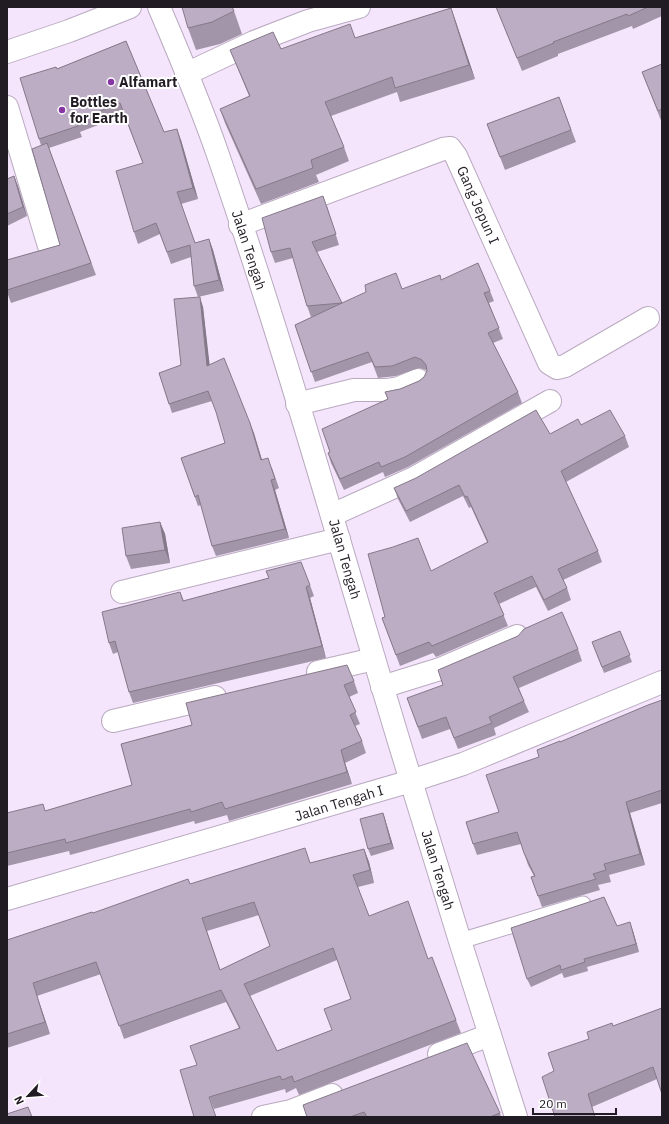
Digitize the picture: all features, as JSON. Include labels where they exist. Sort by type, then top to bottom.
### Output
[{"type":"street","points":[[7,52],[69,31],[130,7]]},
{"type":"street","name":"Jalan Tengah","points":[[159,7],[218,154],[332,515],[382,687],[460,942],[516,1117]]},
{"type":"street","points":[[186,74],[254,42],[334,10],[359,7]]},
{"type":"street","points":[[7,107],[49,246]]},
{"type":"street","name":"Gang Jepun I","points":[[240,225],[442,149],[450,148],[456,156],[549,363],[557,368],[565,366],[648,318]]},
{"type":"street","points":[[297,404],[354,390],[386,390],[399,388],[418,380]]},
{"type":"street","points":[[332,515],[414,478],[550,402]]},
{"type":"street","points":[[122,592],[339,539]]},
{"type":"street","points":[[382,687],[440,669],[517,636]]},
{"type":"street","points":[[297,677],[374,659]]},
{"type":"street","name":"Jalan Tengah I","points":[[7,899],[412,781],[463,764],[662,682]]},
{"type":"street","points":[[113,721],[236,692]]},
{"type":"street","points":[[418,1062],[490,1035]]},
{"type":"street","points":[[263,1117],[291,1111],[352,1087]]},
{"type":"lane","points":[[460,942],[600,899]]},
{"type":"building","points":[[182,7],[232,7],[234,11],[212,22],[188,28]]},
{"type":"building","points":[[496,7],[648,7],[628,16],[627,14],[553,42],[554,43],[517,58]]},
{"type":"building","points":[[451,8],[469,65],[395,88],[392,77],[325,102],[344,147],[311,160],[313,168],[256,189],[220,109],[250,96],[230,50],[273,32],[281,49],[350,24],[355,38]]},
{"type":"building","points":[[126,41],[164,132],[177,129],[193,188],[177,192],[195,243],[209,239],[219,280],[194,286],[190,245],[167,252],[156,223],[134,232],[116,171],[143,163],[120,103],[76,121],[78,126],[39,139],[20,78],[56,67],[57,69]]},
{"type":"building","points":[[662,64],[662,109],[658,111],[642,72]]},
{"type":"building","points":[[559,97],[571,130],[500,157],[487,124]]},
{"type":"building","points":[[47,143],[91,263],[7,290],[7,260],[60,245],[32,149]]},
{"type":"building","points":[[14,176],[23,207],[7,214],[7,179]]},
{"type":"building","points":[[323,196],[336,234],[312,242],[342,303],[307,306],[290,248],[271,252],[262,218]]},
{"type":"building","points":[[478,263],[490,291],[484,293],[499,328],[488,333],[518,392],[405,457],[381,467],[379,462],[340,479],[328,453],[330,452],[322,429],[388,399],[385,392],[400,389],[419,381],[424,377],[427,371],[426,365],[422,360],[415,357],[392,366],[375,367],[368,352],[311,372],[295,325],[366,292],[365,285],[396,273],[402,289],[440,275],[441,280]]},
{"type":"building","points":[[200,297],[207,366],[224,358],[250,423],[261,460],[268,458],[275,479],[271,480],[285,529],[212,546],[198,495],[195,497],[181,458],[225,443],[216,412],[208,391],[169,404],[159,373],[181,365],[174,299]]},
{"type":"building","points":[[536,410],[550,434],[578,419],[581,425],[610,410],[625,436],[561,471],[598,551],[558,569],[567,588],[544,600],[532,576],[494,593],[504,615],[432,646],[429,642],[396,655],[382,618],[385,617],[368,554],[418,538],[431,571],[488,542],[467,496],[465,497],[459,485],[406,511],[394,488],[416,478]]},
{"type":"building","points":[[160,522],[165,550],[126,556],[122,528]]},
{"type":"building","points":[[301,562],[310,585],[306,587],[322,646],[129,692],[115,641],[109,643],[102,612],[180,592],[183,601],[269,578],[266,571]]},
{"type":"building","points":[[562,612],[578,649],[513,677],[524,701],[489,717],[492,723],[454,738],[446,717],[418,727],[407,698],[443,685],[438,670],[518,636],[524,629]]},
{"type":"building","points":[[620,631],[630,655],[602,667],[592,642]]},
{"type":"building","points":[[347,665],[354,681],[344,685],[356,712],[350,715],[362,741],[341,750],[347,772],[225,809],[222,802],[191,812],[190,809],[66,843],[65,839],[7,853],[7,813],[43,804],[45,811],[132,785],[121,744],[192,725],[186,703]]},
{"type":"building","points":[[662,700],[662,790],[626,802],[640,854],[604,864],[606,870],[593,874],[596,879],[538,896],[531,877],[535,876],[524,853],[517,832],[473,844],[466,822],[499,812],[486,775],[539,757],[537,750]]},
{"type":"building","points":[[383,813],[391,843],[368,849],[360,819]]},
{"type":"building","points":[[305,848],[310,863],[364,849],[370,870],[353,875],[369,916],[408,901],[428,959],[432,957],[456,1020],[294,1082],[292,1076],[282,1080],[280,1076],[209,1097],[216,1117],[194,1117],[180,1070],[197,1065],[190,1046],[240,1028],[221,990],[119,1026],[96,962],[33,983],[45,1022],[7,1034],[7,940],[92,912],[93,913],[188,879],[190,884]],"holes":[[[254,902],[270,946],[220,970],[202,918]],[[333,948],[351,999],[324,1009],[332,1030],[277,1051],[244,984]]]},
{"type":"building","points":[[604,897],[617,926],[630,922],[636,944],[584,959],[585,962],[561,970],[560,965],[527,979],[511,928]]},
{"type":"building","points":[[662,1008],[662,1094],[653,1067],[588,1094],[595,1117],[555,1117],[542,1077],[554,1071],[548,1053],[589,1039],[587,1032],[612,1023],[613,1026]]},
{"type":"building","points":[[467,1043],[500,1113],[490,1117],[367,1117],[364,1112],[350,1117],[307,1117],[303,1105]]},
{"type":"building","points":[[28,1107],[32,1117],[7,1117],[7,1114]]},
{"type":"place","name":"Alfamart","points":[[111,82]]},
{"type":"place","name":"Bottles for Earth","points":[[62,110]]}]
